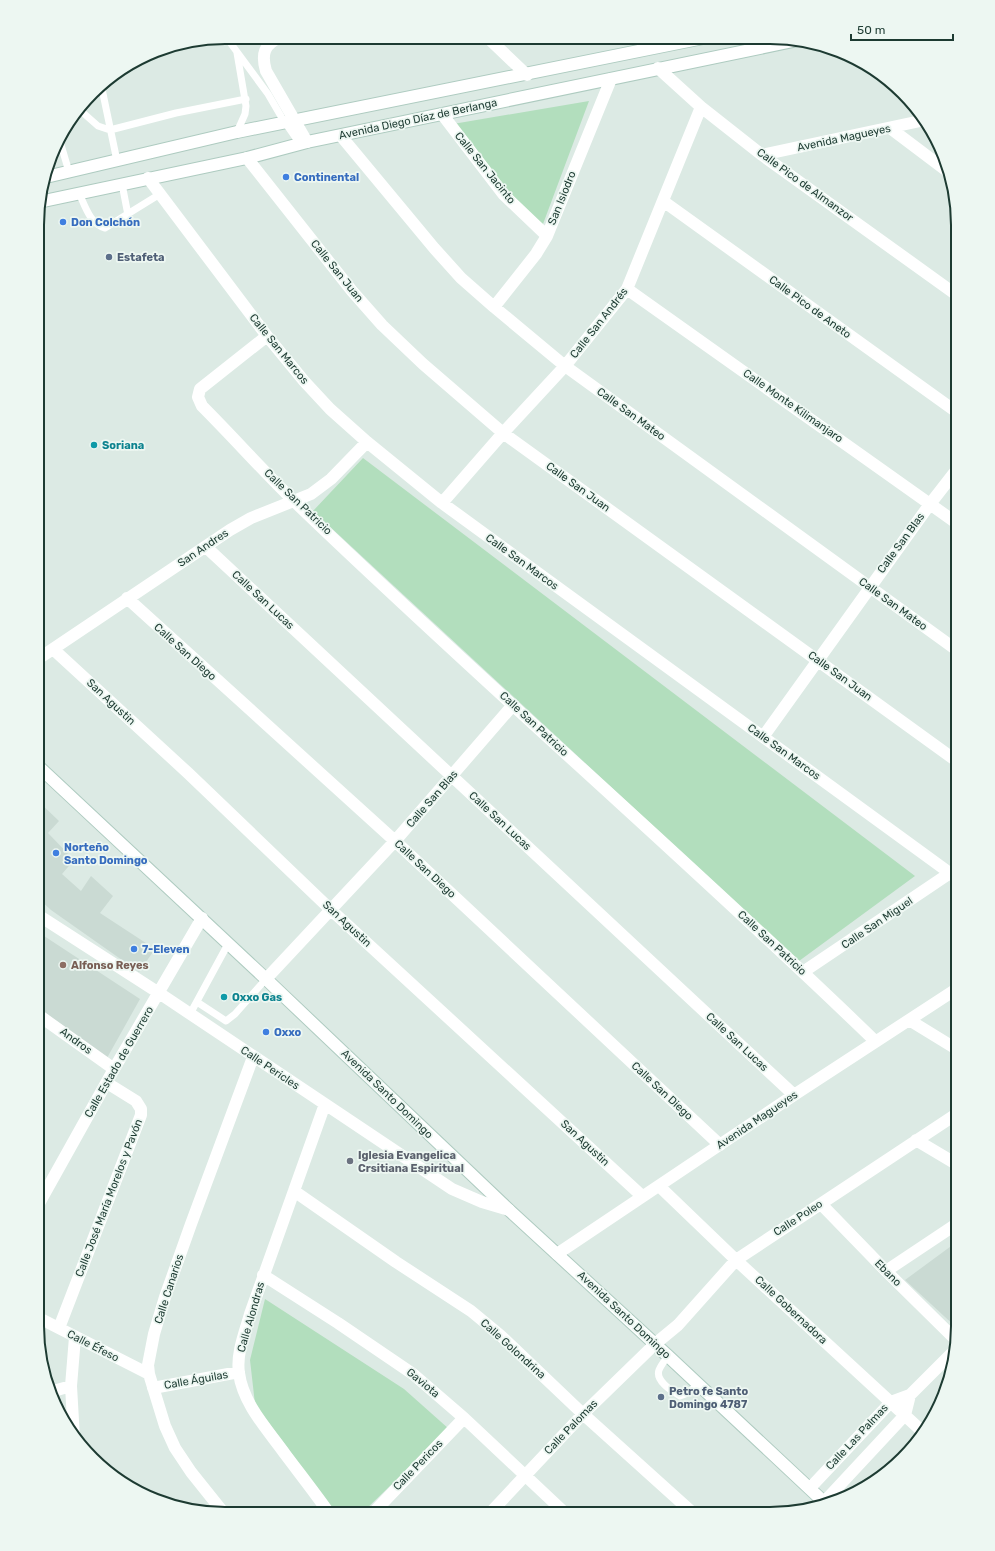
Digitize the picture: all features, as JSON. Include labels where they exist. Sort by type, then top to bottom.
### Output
[{"type":"street","points":[[268,44],[264,51],[263,61],[273,92],[304,143]]},
{"type":"street","points":[[494,44],[527,75]]},
{"type":"street","name":"Avenida Diego Díaz de Berlanga","points":[[51,176],[237,132],[527,75],[674,44]]},
{"type":"street","name":"Avenida Diego Díaz de Berlanga","points":[[46,200],[247,158],[304,143],[778,44]]},
{"type":"street","name":"Calle Pico de Almanzor","points":[[658,68],[701,107],[762,154],[951,291]]},
{"type":"street","name":"San Isiodro","points":[[494,307],[536,254],[547,236],[611,79]]},
{"type":"street","name":"Calle San Andrés","points":[[442,503],[503,433],[566,366],[627,289],[701,107]]},
{"type":"street","name":"Calle San Jacinto","points":[[442,114],[504,195],[547,236]]},
{"type":"street","name":"Avenida Magueyes","points":[[762,154],[918,122]]},
{"type":"street","points":[[890,128],[941,166]]},
{"type":"street","name":"Calle San Mateo","points":[[341,136],[434,248],[461,278],[494,307],[566,366],[951,646]]},
{"type":"street","name":"Calle San Juan","points":[[247,158],[352,291],[382,325],[423,364],[503,433],[951,757]]},
{"type":"street","name":"Calle San Marcos","points":[[148,178],[267,336],[304,381],[330,409],[368,442],[442,503],[951,874]]},
{"type":"street","name":"Calle Pico de Aneto","points":[[662,202],[951,408]]},
{"type":"street","name":"Calle Monte Kilimanjaro","points":[[627,289],[951,519]]},
{"type":"street","name":"Calle San Patricio","points":[[267,336],[200,389],[198,397],[199,401],[295,501],[513,705],[803,972],[875,1041]]},
{"type":"street","name":"San Andres","points":[[44,655],[230,530],[251,518],[311,494],[331,479],[368,442]]},
{"type":"street","name":"Calle San Blas","points":[[763,737],[869,587],[951,477]]},
{"type":"street","name":"Calle San Lucas","points":[[206,547],[794,1095]]},
{"type":"street","name":"Calle San Diego","points":[[127,598],[395,841],[720,1145]]},
{"type":"street","name":"San Agustin","points":[[53,649],[188,773],[330,909],[642,1196]]},
{"type":"street","name":"Calle San Blas","points":[[266,979],[395,841],[513,705]]},
{"type":"street","name":"Avenida Santo Domingo","points":[[44,772],[202,918],[509,1210],[822,1499]]},
{"type":"street","name":"Calle San Miguel","points":[[803,972],[951,878]]},
{"type":"street","name":"Calle Estado de Guerrero","points":[[44,1195],[114,1069],[202,918]]},
{"type":"street","name":"Calle Pericles","points":[[44,919],[159,993],[452,1189],[482,1202],[509,1210]]},
{"type":"street","name":"Avenida Magueyes","points":[[557,1254],[875,1041],[951,993]]},
{"type":"street","name":"Andros","points":[[44,1020],[114,1069]]},
{"type":"street","points":[[909,1020],[951,1046]]},
{"type":"street","name":"Calle Canarios","points":[[219,1507],[191,1472],[175,1448],[165,1426],[149,1374],[148,1365],[165,1297],[253,1057]]},
{"type":"street","name":"Calle José María Morelos y Pavón","points":[[59,1328],[141,1115],[141,1109],[136,1102],[107,1083]]},
{"type":"street","name":"Calle Alondras","points":[[325,1104],[250,1314],[241,1344],[239,1372],[242,1386],[261,1421],[325,1507]]},
{"type":"street","name":"Calle Poleo","points":[[655,1344],[678,1325],[736,1260],[951,1118]]},
{"type":"street","points":[[916,1140],[951,1161]]},
{"type":"street","name":"Calle Gobernadora","points":[[659,1186],[736,1260],[919,1428]]},
{"type":"street","name":"Calle Golondrina","points":[[294,1191],[471,1312],[500,1335],[583,1414],[686,1507]]},
{"type":"street","name":"Ebano","points":[[821,1204],[951,1335]]},
{"type":"street","points":[[886,1271],[951,1228]]},
{"type":"street","name":"Gaviota","points":[[263,1275],[378,1349],[413,1374],[464,1418],[559,1507]]},
{"type":"street","name":"Calle Éfeso","points":[[44,1320],[149,1374]]},
{"type":"street","points":[[73,1423],[71,1386],[75,1337]]},
{"type":"street","name":"Calle Palomas","points":[[496,1507],[583,1414],[655,1344]]},
{"type":"street","name":"Calle Las Palmas","points":[[810,1488],[890,1402],[910,1395],[948,1357]]},
{"type":"street","name":"Calle Águilas","points":[[153,1388],[239,1372]]},
{"type":"street","points":[[56,1390],[71,1386]]},
{"type":"street","name":"Calle Las Palmas","points":[[830,1496],[905,1416],[910,1395]]},
{"type":"street","name":"Calle Pericos","points":[[379,1507],[464,1418]]},
{"type":"lane","points":[[231,44],[273,92]]},
{"type":"lane","points":[[236,51],[246,99],[245,114],[237,132]]},
{"type":"lane","points":[[103,92],[117,161]]},
{"type":"lane","points":[[83,112],[98,126],[110,130],[168,115],[246,99]]},
{"type":"lane","points":[[62,147],[69,172]]},
{"type":"lane","points":[[122,184],[128,214]]},
{"type":"lane","points":[[79,193],[94,222],[105,228],[160,194]]},
{"type":"lane","points":[[190,1014],[228,944]]},
{"type":"lane","points":[[214,1031],[235,1014],[266,979]]},
{"type":"lane","points":[[197,1002],[226,1021]]},
{"type":"lane","points":[[668,1356],[659,1370],[658,1376],[660,1380],[680,1396],[688,1393],[698,1384]]},
{"type":"shaded area","points":[[44,807],[59,821],[48,833],[74,860],[62,874],[81,891],[91,876],[113,896],[100,913],[155,949],[139,972],[44,904]]},
{"type":"shaded area","name":"Alfonso Reyes","points":[[44,936],[140,999],[107,1058],[44,1012]]},
{"type":"shaded area","points":[[951,1246],[951,1323],[905,1280]]},
{"type":"green space","points":[[589,101],[543,224],[513,201],[453,124]]},
{"type":"green space","points":[[363,458],[915,876],[799,961],[313,511]]},
{"type":"green space","points":[[265,1299],[404,1389],[449,1429],[368,1507],[332,1507],[255,1404],[250,1360]]},
{"type":"place","name":"Continental","points":[[286,177]]},
{"type":"place","name":"Don Colchón","points":[[63,222]]},
{"type":"place","name":"Estafeta","points":[[109,257]]},
{"type":"place","name":"Soriana","points":[[94,445]]},
{"type":"place","name":"Norteño Santo Domingo","points":[[56,853]]},
{"type":"place","name":"7-Eleven","points":[[134,949]]},
{"type":"place","name":"Alfonso Reyes","points":[[63,965]]},
{"type":"place","name":"Oxxo Gas","points":[[224,997]]},
{"type":"place","name":"Oxxo","points":[[266,1032]]},
{"type":"place","name":"Iglesia Evangelica Crsitiana Espiritual","points":[[350,1161]]},
{"type":"place","name":"Petro fe Santo Domingo 4787","points":[[661,1397]]}]
